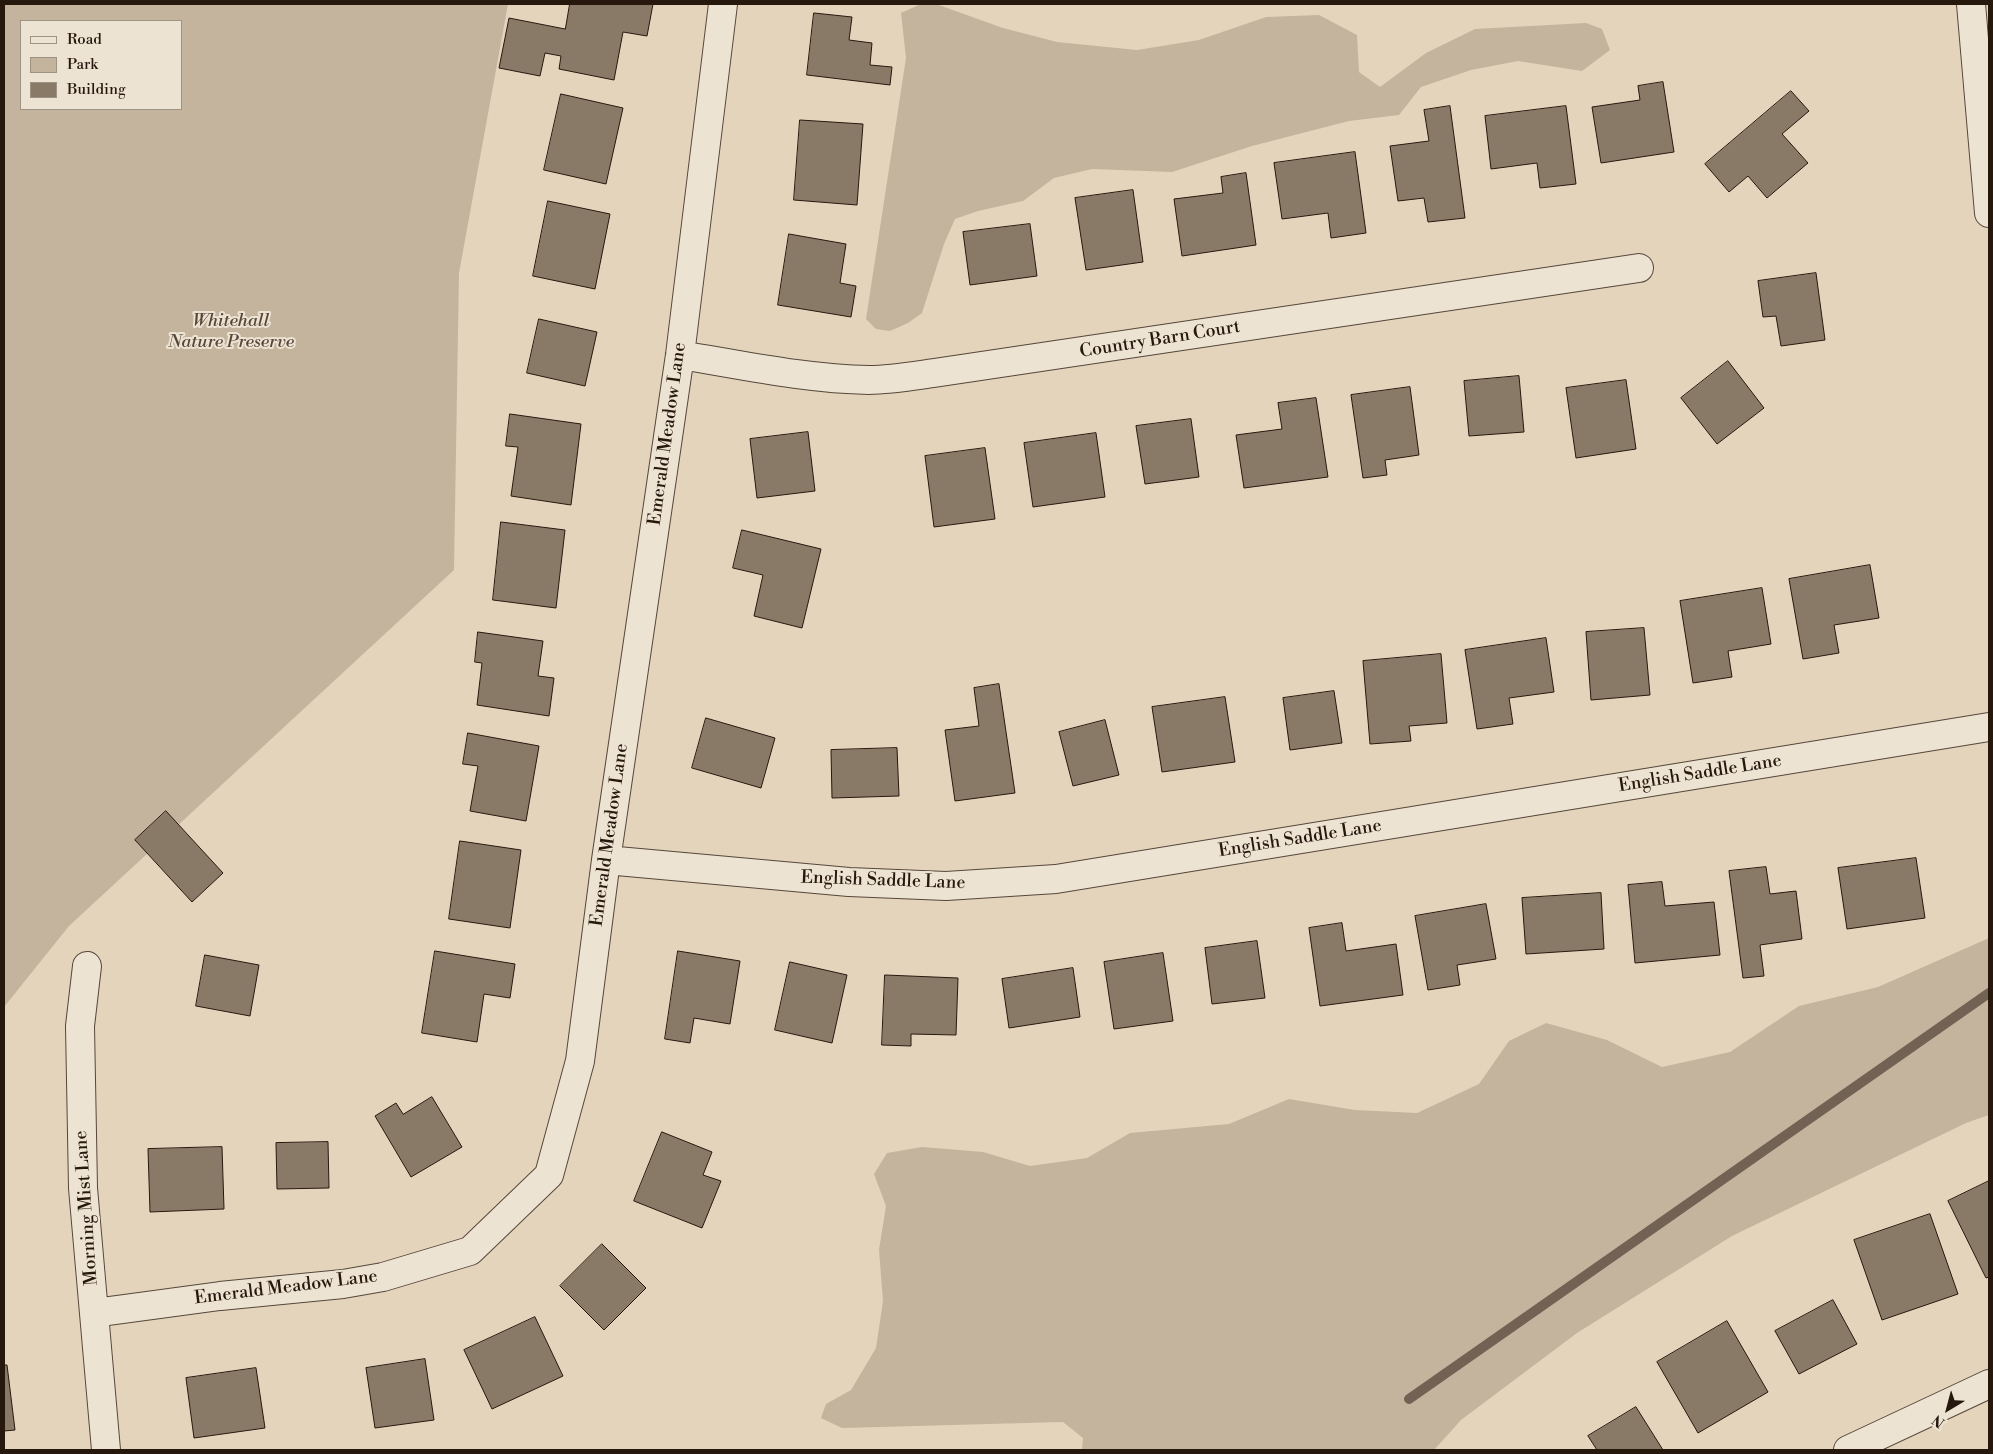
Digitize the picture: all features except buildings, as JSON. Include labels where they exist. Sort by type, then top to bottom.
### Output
[{"type":"street","name":"Emerald Meadow Lane","points":[[94,1313],[220,1296],[343,1284],[383,1277],[470,1251],[549,1175],[580,1061],[606,860],[680,355],[723,4]]},
{"type":"street","points":[[1971,4],[1989,213]]},
{"type":"street","name":"Country Barn Court","points":[[680,355],[779,371],[871,380],[934,373],[1639,268]]},
{"type":"street","name":"English Saddle Lane","points":[[606,860],[849,882],[946,886],[1056,879],[1989,728]]},
{"type":"street","name":"Morning Mist Lane","points":[[87,966],[80,1035],[83,1188],[106,1450]]},
{"type":"street","points":[[1848,1450],[1989,1384]]},
{"type":"green space","name":"Whitehall Nature Preserve","points":[[4,4],[508,4],[459,273],[454,570],[69,926],[4,1007]]},
{"type":"green space","points":[[921,4],[936,4],[1003,28],[1057,42],[1137,50],[1199,40],[1266,17],[1319,15],[1357,35],[1359,72],[1380,87],[1426,53],[1475,29],[1586,23],[1602,29],[1610,50],[1582,71],[1518,61],[1471,70],[1421,87],[1399,115],[1349,121],[1252,146],[1172,172],[1092,169],[1054,178],[1023,201],[978,211],[955,219],[944,244],[922,313],[908,323],[890,331],[876,329],[866,319],[906,58],[901,13]]},
{"type":"green space","points":[[1989,938],[1989,1115],[1966,1123],[1732,1236],[1577,1333],[1461,1420],[1434,1450],[1082,1450],[1083,1438],[1063,1422],[842,1428],[821,1418],[826,1404],[851,1390],[876,1348],[883,1301],[879,1250],[886,1206],[874,1174],[887,1153],[922,1147],[983,1152],[1030,1166],[1087,1158],[1130,1133],[1229,1124],[1289,1099],[1355,1110],[1417,1113],[1479,1084],[1509,1041],[1546,1023],[1607,1040],[1662,1067],[1730,1052],[1799,1006],[1878,987]]},
{"type":"waterway","points":[[1409,1399],[1989,993]]}]
